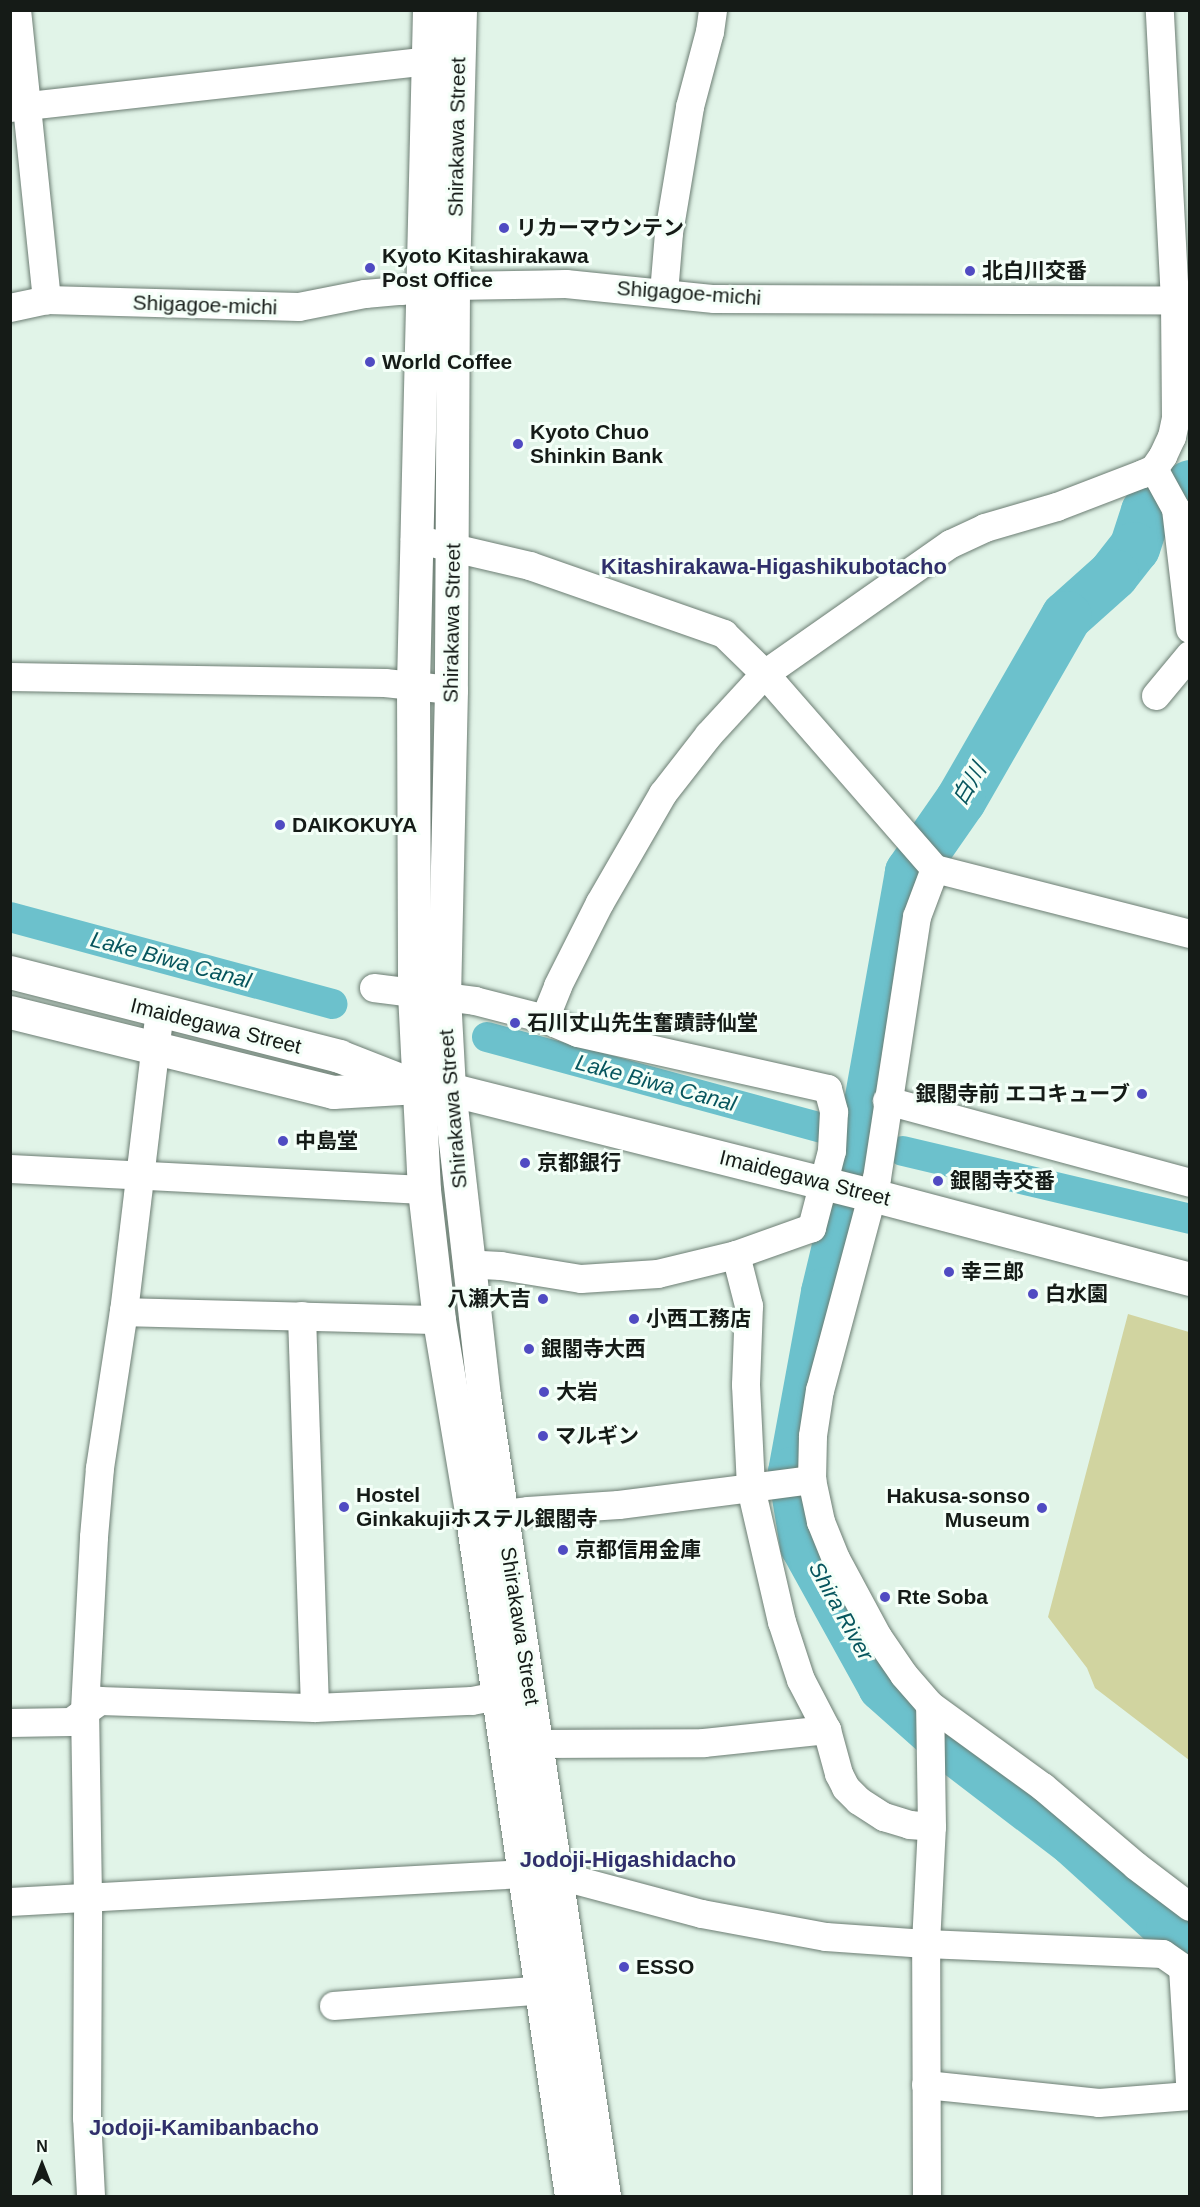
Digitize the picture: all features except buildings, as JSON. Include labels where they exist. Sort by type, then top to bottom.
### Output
[{"type":"main road","name":"Shirakawa Street","points":[[429,10],[443,60],[439,288],[452,547],[451,690],[429,994]]},
{"type":"main road","name":"Shirakawa Street","points":[[443,60],[460,10]]},
{"type":"main road","name":"Shirakawa Street","points":[[439,288],[415,539],[414,684],[433,1088],[424,1190],[439,1320],[530,1690],[538,1744],[556,1875],[557,1990],[571,2196]]},
{"type":"main road","name":"Imaidegawa Street","points":[[10,972],[339,1056],[433,1088],[849,1189],[1190,1279]]},
{"type":"main road","name":"Imaidegawa Street","points":[[10,1012],[333,1092],[433,1088]]},
{"type":"main road","name":"Shirakawa Street","points":[[433,1088],[467,1264],[487,1516],[498,1696],[524,1874],[557,1990],[604,2196]]},
{"type":"street","points":[[17,10],[19,107],[47,300]]},
{"type":"street","points":[[664,293],[669,233],[690,107],[713,10]]},
{"type":"street","points":[[1160,10],[1182,300],[1176,418],[1172,437],[1158,474],[1176,508],[1190,628]]},
{"type":"street","points":[[19,107],[443,60]]},
{"type":"street","name":"Shigagoe-michi","points":[[10,308],[47,300],[299,307],[365,294],[439,288],[566,284],[714,299],[1182,300]]},
{"type":"street","points":[[545,1019],[558,986],[600,903],[663,794],[709,735],[765,674],[951,544],[985,528],[1158,474]]},
{"type":"street","points":[[415,539],[530,567],[724,634],[765,674],[924,858],[1190,934]]},
{"type":"street","points":[[1156,696],[1187,662]]},
{"type":"street","points":[[10,677],[414,684],[451,690]]},
{"type":"street","points":[[467,1264],[501,1266],[581,1279],[658,1274],[736,1255],[812,1228],[849,1189],[877,1178],[924,858]]},
{"type":"street","points":[[374,988],[475,1001],[545,1019],[578,1034],[828,1089],[834,1113],[832,1151],[849,1189],[813,1436],[811,1481],[821,1521],[836,1559],[878,1637],[904,1675],[930,1721],[932,1827],[926,1944],[927,2196]]},
{"type":"street","points":[[91,2196],[87,2118],[88,1898],[85,1710],[99,1478],[124,1312],[160,1012]]},
{"type":"street","points":[[887,1101],[1190,1183]]},
{"type":"street","points":[[10,1169],[424,1190]]},
{"type":"street","points":[[736,1255],[749,1306],[747,1385],[752,1488],[782,1622],[801,1680],[827,1730],[839,1774],[846,1788],[859,1801],[884,1817],[910,1825],[932,1827]]},
{"type":"street","points":[[124,1312],[439,1320]]},
{"type":"street","points":[[302,1316],[315,1708]]},
{"type":"street","points":[[487,1516],[629,1504],[811,1481]]},
{"type":"street","points":[[10,1723],[71,1722],[100,1701],[315,1708],[472,1701],[530,1690]]},
{"type":"street","points":[[930,1721],[1043,1787],[1136,1866],[1190,1906]]},
{"type":"street","points":[[538,1744],[704,1743],[827,1730]]},
{"type":"street","points":[[10,1902],[524,1874],[556,1875],[702,1914],[826,1937],[926,1944],[1163,1954],[1183,1968],[1190,2082]]},
{"type":"street","points":[[334,2006],[557,1990]]},
{"type":"street","points":[[926,2085],[1100,2103],[1190,2096]]},
{"type":"green space","points":[[1128,1314],[1189,1332],[1189,1760],[1095,1688],[1087,1668],[1048,1617]]},
{"type":"waterway","name":"Shira River","points":[[1190,485],[1146,511],[1134,547],[1113,574],[1066,616],[960,800],[910,872],[862,1142],[826,1292],[793,1472],[805,1545],[883,1686],[955,1750],[1074,1841],[1171,1929],[1190,1942]]},
{"type":"waterway","name":"Lake Biwa Canal","points":[[10,917],[332,1004]]},
{"type":"waterway","name":"Lake Biwa Canal","points":[[487,1037],[825,1129]]},
{"type":"waterway","name":"Lake Biwa Canal","points":[[903,1151],[1190,1219]]},
{"type":"place","name":"リカーマウンテン","points":[[504,228]]},
{"type":"place","name":"Kyoto Kitashirakawa Post Office","points":[[370,268]]},
{"type":"place","name":"北白川交番","points":[[970,271]]},
{"type":"place","name":"World Coffee","points":[[370,362]]},
{"type":"place","name":"Kyoto Chuo Shinkin Bank","points":[[518,444]]},
{"type":"place","name":"DAIKOKUYA","points":[[280,825]]},
{"type":"place","name":"石川丈山先生奮蹟詩仙堂","points":[[515,1023]]},
{"type":"place","name":"銀閣寺前 エコキューブ","points":[[1142,1094]]},
{"type":"place","name":"中島堂","points":[[283,1141]]},
{"type":"place","name":"京都銀行","points":[[525,1163]]},
{"type":"place","name":"銀閣寺交番","points":[[938,1181]]},
{"type":"place","name":"幸三郎","points":[[949,1272]]},
{"type":"place","name":"白水園","points":[[1033,1294]]},
{"type":"place","name":"八瀬大吉","points":[[543,1299]]},
{"type":"place","name":"小西工務店","points":[[634,1319]]},
{"type":"place","name":"銀閣寺大西","points":[[529,1349]]},
{"type":"place","name":"大岩","points":[[544,1392]]},
{"type":"place","name":"マルギン","points":[[543,1436]]},
{"type":"place","name":"Hostel Ginkakujiホステル銀閣寺","points":[[344,1507]]},
{"type":"place","name":"Hakusa-sonso Museum","points":[[1042,1508]]},
{"type":"place","name":"京都信用金庫","points":[[563,1550]]},
{"type":"place","name":"Rte Soba","points":[[885,1597]]},
{"type":"place","name":"ESSO","points":[[624,1967]]},
{"type":"district","name":"Kitashirakawa-Higashikubotacho","points":[[774,567]]},
{"type":"district","name":"Jodoji-Higashidacho","points":[[628,1860]]},
{"type":"district","name":"Jodoji-Kamibanbacho","points":[[204,2128]]},
{"type":"water label","name":"白川","points":[[969,784]]}]
